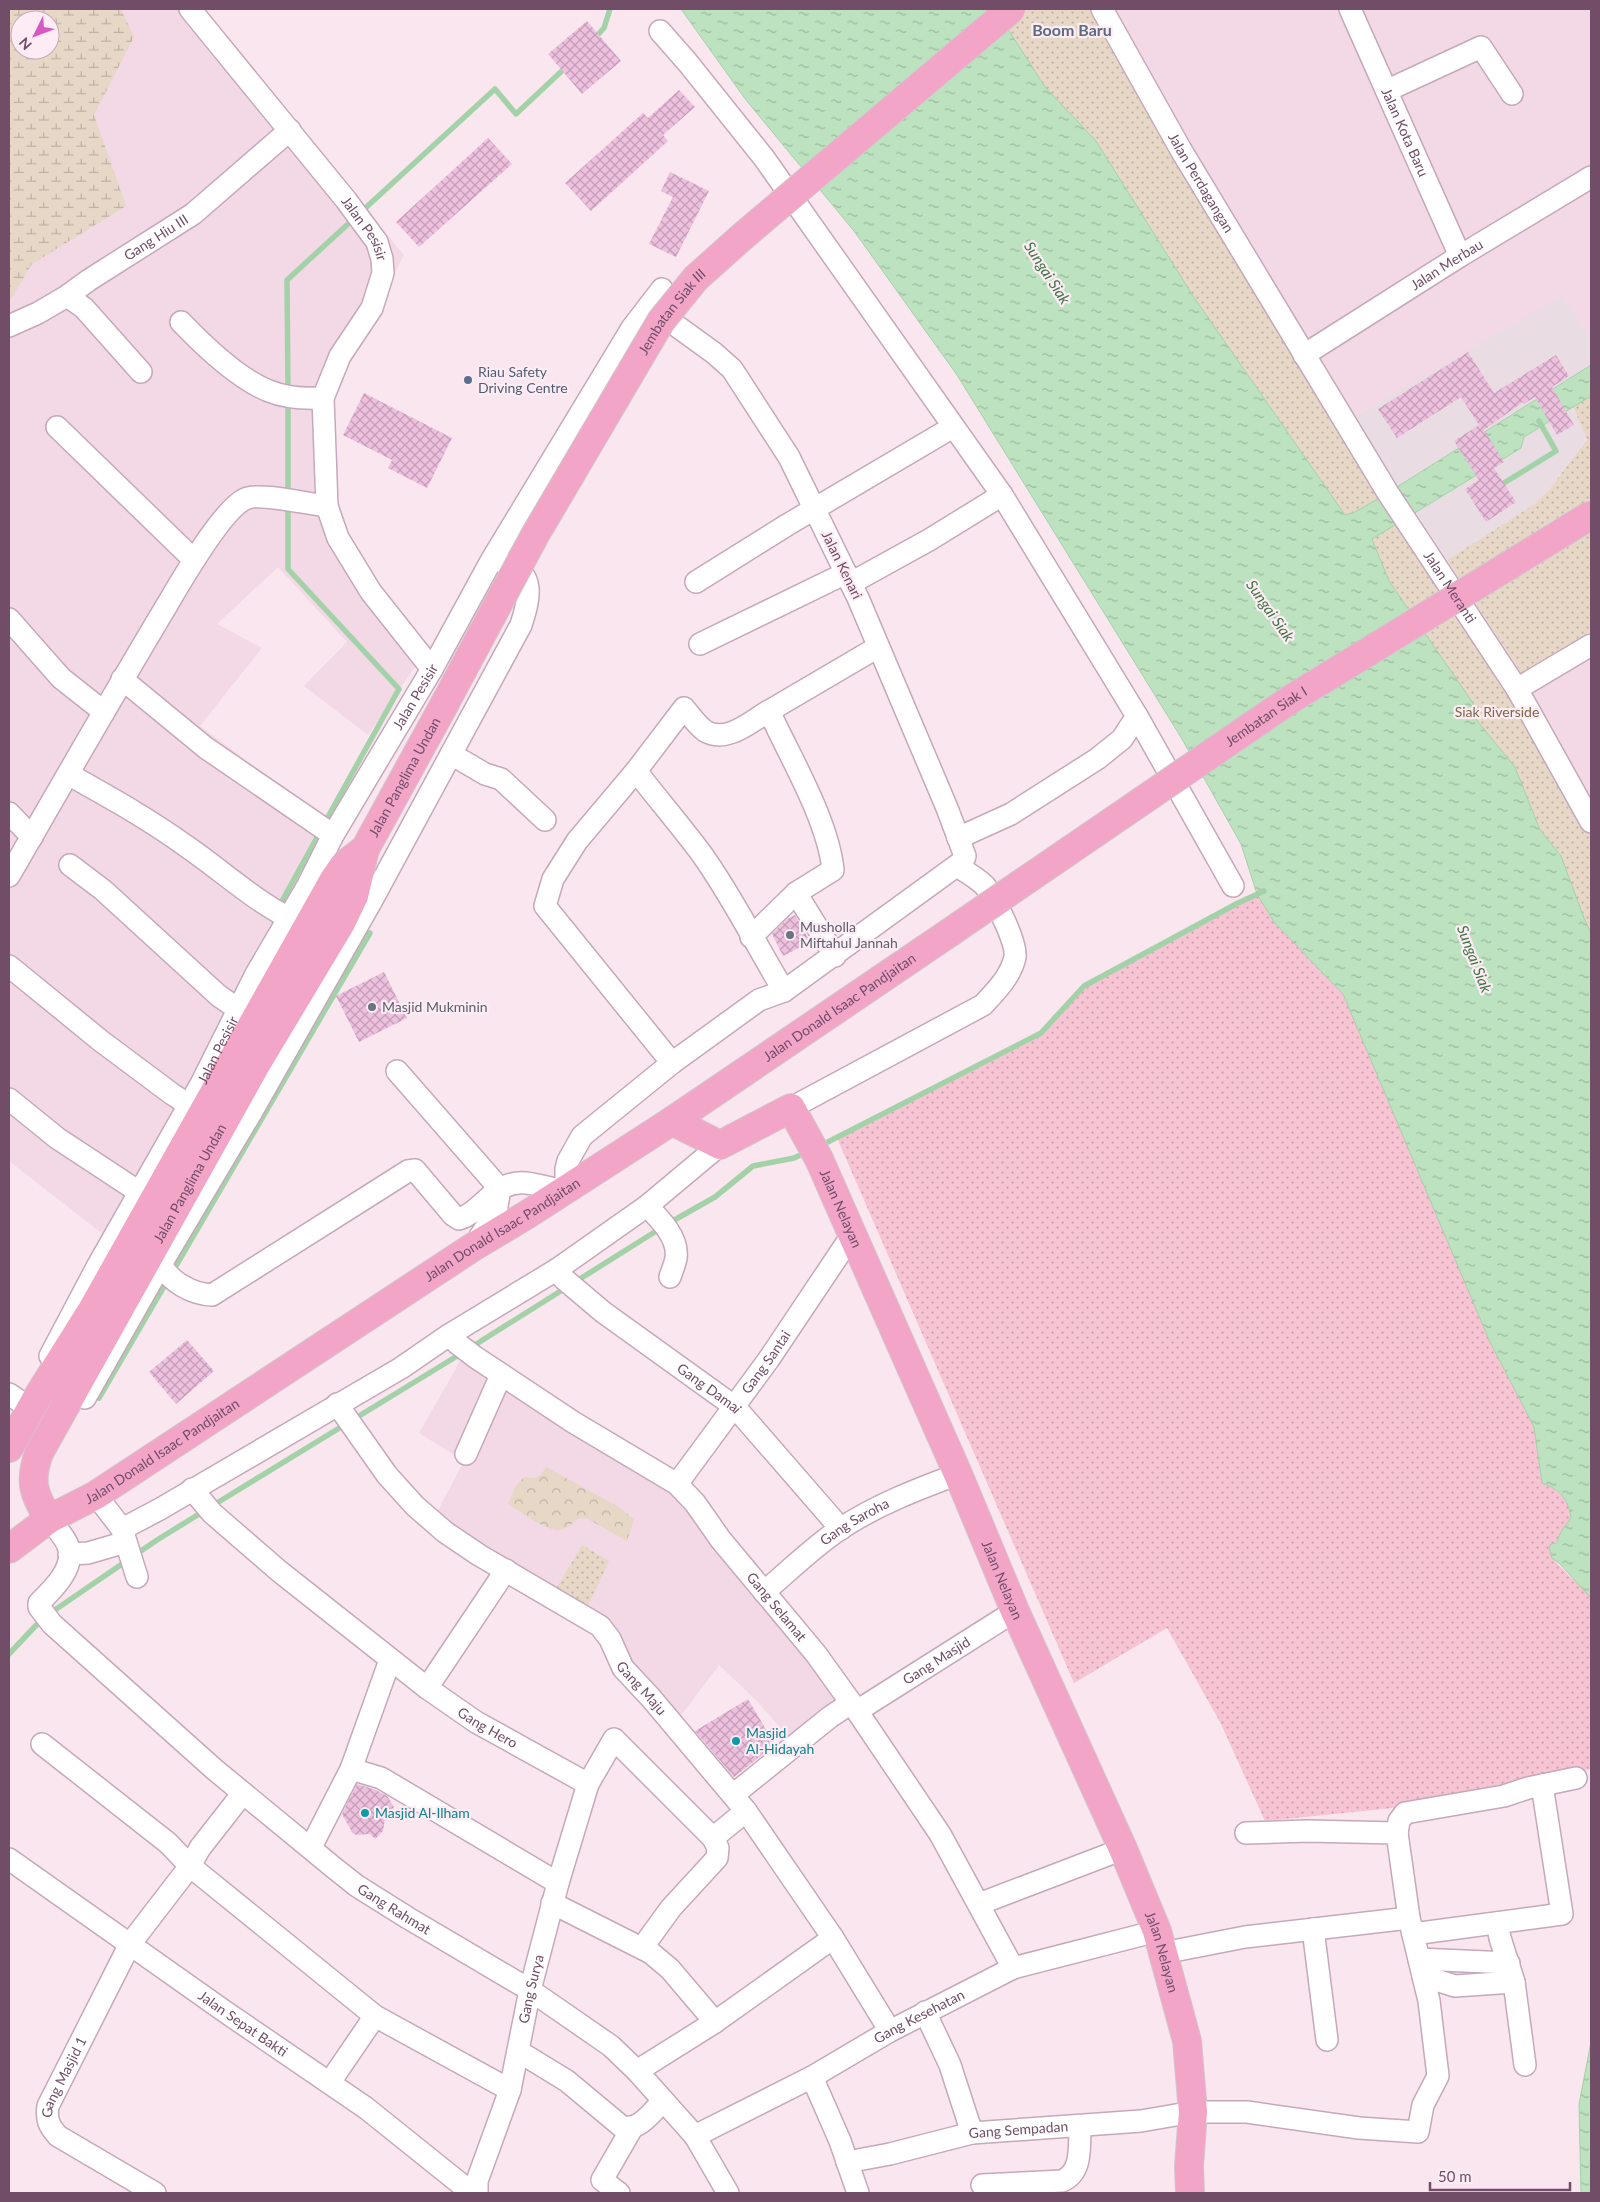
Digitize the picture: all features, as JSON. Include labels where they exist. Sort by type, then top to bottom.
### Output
[{"type":"main road","name":"Jembatan Siak III","points":[[444,705],[535,535],[626,378],[666,314],[696,278],[743,236],[1011,9]]},
{"type":"main road","name":"Jembatan Siak I","points":[[949,933],[1291,699],[1591,515]]},
{"type":"main road","name":"Jalan Panglima Undan","points":[[9,1448],[35,1395],[102,1315],[244,1107],[354,896],[364,849],[444,705]]},
{"type":"main road","name":"Jalan Panglima Undan","points":[[49,1519],[33,1487],[33,1470],[102,1315],[169,1156],[333,881],[344,865],[364,849]]},
{"type":"main road","name":"Jalan Donald Isaac Pandjaitan","points":[[9,1548],[49,1519],[96,1496],[473,1247],[528,1214],[672,1121],[949,933]]},
{"type":"main road","name":"Jalan Nelayan","points":[[791,1108],[819,1158],[958,1474],[1015,1611],[1123,1849],[1160,1942],[1187,2041],[1193,2112],[1189,2166],[1190,2193]]},
{"type":"main road","points":[[672,1121],[720,1145],[791,1108]]},
{"type":"street","name":"Jalan Pesisir","points":[[35,1395],[52,1351],[134,1189],[169,1156],[181,1100],[276,911],[330,832],[432,669],[371,592],[317,505],[323,398],[340,356],[372,308],[383,273],[382,259],[377,242],[290,130],[190,9]]},
{"type":"street","name":"Jalan Perdagangan","points":[[1102,9],[1181,150],[1304,355]]},
{"type":"street","name":"Jalan Kota Baru","points":[[1354,10],[1460,256]]},
{"type":"street","points":[[660,31],[764,158],[1002,495],[1137,716],[1233,886]]},
{"type":"street","points":[[1388,90],[1481,47],[1512,94]]},
{"type":"street","name":"Gang Hiu III","points":[[9,326],[38,313],[66,296],[193,214],[290,130]]},
{"type":"street","name":"Jalan Merbau","points":[[1304,355],[1460,256],[1591,177]]},
{"type":"street","points":[[432,669],[491,561],[632,328],[662,290]]},
{"type":"street","points":[[66,296],[84,308],[141,372]]},
{"type":"street","name":"Jalan Kenari","points":[[649,306],[714,353],[732,370],[789,457],[849,578],[958,838],[965,856],[963,862],[957,866]]},
{"type":"street","points":[[181,322],[205,346],[257,385],[278,394],[302,399],[323,398]]},
{"type":"street","name":"Jalan Meranti","points":[[1304,355],[1388,493],[1518,690],[1591,822]]},
{"type":"street","points":[[57,427],[194,560]]},
{"type":"street","points":[[696,582],[953,428]]},
{"type":"street","points":[[700,644],[849,578],[929,540],[1002,495]]},
{"type":"street","points":[[9,876],[122,679],[194,560],[223,520],[242,500],[256,496],[317,505]]},
{"type":"street","points":[[266,1068],[372,900],[521,625],[528,606],[529,585],[521,572],[510,565],[491,561]]},
{"type":"street","points":[[9,619],[61,678],[104,712]]},
{"type":"street","points":[[1518,690],[1591,645]]},
{"type":"street","points":[[672,1063],[545,906],[553,879],[577,841],[636,771],[684,708],[705,730],[716,735],[736,731],[878,647]]},
{"type":"street","points":[[122,679],[206,748],[330,832]]},
{"type":"street","points":[[751,937],[796,893],[834,870],[832,857],[798,771],[769,711]]},
{"type":"street","points":[[958,838],[1011,814],[1098,759],[1122,739],[1137,716]]},
{"type":"street","points":[[451,754],[485,774],[501,779],[545,820]]},
{"type":"street","points":[[636,771],[701,853],[732,900],[751,937],[784,991]]},
{"type":"street","points":[[68,774],[124,805],[186,845],[276,911]]},
{"type":"street","points":[[9,813],[32,837]]},
{"type":"street","points":[[70,865],[103,890],[230,1003]]},
{"type":"street","points":[[170,1275],[201,1294],[212,1295],[408,1171],[415,1170],[453,1215],[459,1219],[476,1210],[500,1189],[516,1184],[529,1182],[558,1189],[566,1188],[568,1161],[582,1136],[609,1112],[672,1063],[759,1000],[784,991],[957,866],[985,887],[996,904],[1012,940],[1015,954],[1006,977],[983,1005],[791,1108]]},
{"type":"street","points":[[796,893],[835,956]]},
{"type":"street","points":[[9,966],[101,1041],[181,1100]]},
{"type":"street","points":[[397,1071],[500,1189]]},
{"type":"street","points":[[9,1099],[56,1138],[134,1189]]},
{"type":"street","points":[[39,1453],[62,1436],[170,1275],[244,1107]]},
{"type":"street","points":[[49,1519],[69,1548],[69,1554],[129,1553],[202,1501],[345,1417],[401,1368],[453,1340],[560,1275],[654,1213],[720,1145]]},
{"type":"street","points":[[473,1247],[496,1212],[500,1189]]},
{"type":"street","points":[[654,1213],[672,1237],[677,1256],[670,1277]]},
{"type":"street","name":"Gang Santai","points":[[677,1484],[735,1407],[852,1235]]},
{"type":"street","name":"Gang Damai","points":[[560,1275],[611,1317],[735,1407],[841,1529]]},
{"type":"street","name":"Gang Selamat","points":[[453,1340],[475,1357],[573,1422],[677,1484],[695,1503],[721,1540],[816,1654],[854,1707],[940,1834],[1013,1968]]},
{"type":"street","points":[[466,1454],[502,1375]]},
{"type":"street","points":[[9,1394],[35,1395]]},
{"type":"street","name":"Gang Maju","points":[[345,1417],[387,1475],[416,1506],[452,1536],[479,1555],[600,1626],[610,1639],[623,1668],[651,1698],[739,1803],[833,1938],[890,2031]]},
{"type":"street","name":"Gang Saroha","points":[[764,1592],[841,1529],[889,1502],[958,1474]]},
{"type":"street","points":[[96,1496],[129,1553]]},
{"type":"street","name":"Gang Hero","points":[[202,1501],[279,1571],[427,1688],[476,1722],[588,1784]]},
{"type":"street","name":"Gang Rahmat","points":[[69,1554],[66,1570],[53,1589],[39,1603],[39,1607],[52,1624],[243,1793],[357,1886],[530,1990],[611,2046],[637,2071],[695,2136],[728,2193]]},
{"type":"street","points":[[427,1688],[506,1570]]},
{"type":"street","name":"Gang Masjid","points":[[739,1803],[830,1716],[854,1707],[1015,1611]]},
{"type":"street","points":[[311,1848],[351,1769],[390,1660]]},
{"type":"street","points":[[588,1784],[614,1739],[713,1838],[718,1848],[717,1858],[671,1908],[642,1948]]},
{"type":"street","points":[[42,1744],[168,1843],[190,1866],[375,2016],[510,2090]]},
{"type":"street","points":[[351,1769],[381,1778],[558,1883]]},
{"type":"street","points":[[1512,1972],[1455,1986],[1421,1968],[1411,1926],[1397,1833],[1398,1822],[1405,1813],[1504,1796],[1576,1778]]},
{"type":"street","name":"Gang Surya","points":[[477,2193],[477,2181],[510,2090],[530,1990],[552,1904],[588,1784]]},
{"type":"street","name":"Gang Kesehatan","points":[[695,2136],[812,2077],[925,2012],[1013,1968],[1160,1942],[1245,1937],[1313,1930],[1497,1923],[1562,1914],[1542,1785]]},
{"type":"street","points":[[130,1944],[243,1793]]},
{"type":"street","points":[[713,1838],[739,1803]]},
{"type":"street","points":[[1246,1832],[1397,1833]]},
{"type":"street","points":[[979,1904],[1123,1849]]},
{"type":"street","name":"Jalan Sepat Bakti","points":[[9,1859],[227,2014],[330,2082],[366,2108],[472,2193]]},
{"type":"street","points":[[552,1904],[651,1953],[670,1969],[715,2022]]},
{"type":"street","points":[[1497,1923],[1500,1938],[1512,1972],[1525,2065]]},
{"type":"street","points":[[1313,1930],[1327,2040]]},
{"type":"street","points":[[637,2071],[715,2022],[833,1938]]},
{"type":"street","name":"Gang Masjid 1","points":[[130,1944],[53,2094],[46,2117],[50,2127],[58,2136],[154,2193]]},
{"type":"street","name":"Gang Sempadan","points":[[847,2162],[890,2154],[972,2133],[1141,2121],[1193,2112],[1247,2112],[1359,2128],[1418,2132],[1423,2105],[1438,2076],[1429,2001],[1421,1968]]},
{"type":"street","points":[[925,2012],[950,2065],[972,2133]]},
{"type":"street","points":[[330,2082],[375,2016]]},
{"type":"street","points":[[518,2051],[567,2081],[620,2126],[628,2129],[637,2126],[663,2101]]},
{"type":"street","points":[[812,2077],[840,2141],[858,2193]]},
{"type":"street","points":[[982,2184],[1062,2181],[1071,2177],[1078,2166],[1080,2126]]},
{"type":"street","points":[[619,2193],[602,2180],[632,2128]]},
{"type":"shaded area","points":[[9,9],[201,9],[220,35],[404,255],[322,416],[333,547],[418,662],[368,735],[304,686],[347,642],[278,567],[217,624],[262,648],[200,726],[347,835],[109,1239],[9,1161]]},
{"type":"shaded area","points":[[1113,9],[1591,9],[1591,337],[1562,297],[1353,417],[1189,145]]},
{"type":"shaded area","points":[[1562,296],[1591,337],[1591,396],[1573,408],[1587,438],[1548,491],[1533,505],[1447,560],[1353,417]]},
{"type":"shaded area","points":[[1591,655],[1591,806],[1530,691]]},
{"type":"shaded area","points":[[462,1358],[669,1483],[843,1700],[793,1742],[757,1701],[719,1665],[679,1718],[553,1594],[435,1516],[464,1461],[419,1433]]},
{"type":"green space","points":[[9,9],[121,9],[134,37],[94,115],[126,206],[32,264],[9,302]]},
{"type":"green space","points":[[995,9],[1091,9],[1136,92],[1232,256],[1305,377],[1381,497],[1355,512],[1345,515],[1193,296],[1096,141],[1045,87]]},
{"type":"green space","points":[[1591,396],[1591,631],[1522,674],[1447,560],[1533,505],[1548,491],[1587,439],[1573,407]]},
{"type":"green space","name":"Siak Riverside","points":[[1398,523],[1510,693],[1591,836],[1591,933],[1561,856],[1540,830],[1515,767],[1474,717],[1389,581],[1372,538]]},
{"type":"green space","points":[[546,1467],[617,1506],[634,1519],[627,1541],[588,1519],[579,1518],[564,1529],[552,1529],[539,1524],[508,1504],[515,1487],[524,1477],[535,1478],[541,1475]]},
{"type":"green space","points":[[582,1545],[609,1561],[585,1612],[553,1594]]},
{"type":"sand","points":[[1257,894],[1274,922],[1343,994],[1490,1342],[1534,1427],[1542,1483],[1559,1492],[1566,1500],[1571,1518],[1549,1548],[1560,1567],[1591,1598],[1591,1769],[1413,1806],[1265,1821],[1220,1722],[1167,1628],[1074,1683],[837,1138],[1041,1033],[1084,986]]},
{"type":"water","name":"Sungai Siak","points":[[681,9],[995,9],[1045,87],[1096,141],[1193,296],[1345,515],[1355,512],[1381,497],[1591,365],[1591,396],[1524,437],[1521,448],[1372,539],[1389,581],[1475,706],[1474,717],[1515,767],[1540,830],[1561,856],[1591,933],[1591,1598],[1559,1563],[1552,1558],[1549,1548],[1551,1544],[1556,1543],[1562,1530],[1571,1518],[1566,1500],[1559,1492],[1542,1483],[1534,1427],[1490,1342],[1343,994],[1274,922],[1257,894],[1241,844],[1182,739],[957,375],[854,231],[746,100]]},
{"type":"water","points":[[1591,2042],[1591,2193],[1581,2193],[1579,2104]]},
{"type":"building","points":[[587,21],[621,61],[582,94],[548,54]]},
{"type":"building","points":[[679,90],[695,107],[663,135],[668,141],[591,211],[565,183],[643,113],[648,118]]},
{"type":"building","points":[[488,138],[512,164],[419,247],[396,222]]},
{"type":"building","points":[[670,172],[709,191],[676,257],[649,244],[673,197],[661,191]]},
{"type":"building","points":[[1468,352],[1494,393],[1556,355],[1569,376],[1552,387],[1574,425],[1557,435],[1535,397],[1524,404],[1523,402],[1484,430],[1504,462],[1494,468],[1516,502],[1486,522],[1465,489],[1479,480],[1454,441],[1479,425],[1461,397],[1397,438],[1378,409]]},
{"type":"building","points":[[364,393],[452,438],[427,488],[388,468],[392,460],[343,435]]},
{"type":"building","name":"Musholla Miftahul Jannah","points":[[795,915],[810,942],[783,956],[772,934],[787,919]]},
{"type":"building","name":"Masjid Mukminin","points":[[384,972],[407,1018],[359,1042],[336,996]]},
{"type":"building","points":[[187,1340],[214,1371],[176,1404],[149,1372]]},
{"type":"building","name":"Masjid Al-Hidayah","points":[[748,1699],[775,1745],[734,1777],[695,1731]]},
{"type":"building","name":"Masjid Al-Ilham","points":[[357,1784],[387,1796],[394,1807],[385,1819],[383,1831],[375,1839],[370,1834],[356,1835],[352,1832],[342,1814]]},
{"type":"waterway","points":[[594,39],[604,28],[610,9]]},
{"type":"waterway","points":[[288,392],[287,280],[495,89],[516,114],[566,67]]},
{"type":"waterway","points":[[288,401],[288,569],[399,689],[324,824]]},
{"type":"waterway","points":[[1499,486],[1556,451],[1539,421]]},
{"type":"waterway","points":[[281,903],[320,832]]},
{"type":"waterway","points":[[820,1146],[1041,1033],[1084,986],[1238,903],[1264,891]]},
{"type":"waterway","points":[[99,1398],[370,933]]},
{"type":"waterway","points":[[669,1223],[715,1197],[753,1166],[794,1158],[807,1152]]},
{"type":"waterway","points":[[470,1348],[661,1228]]},
{"type":"waterway","points":[[212,1506],[462,1353]]},
{"type":"waterway","points":[[49,1614],[157,1540],[204,1511]]},
{"type":"waterway","points":[[9,1654],[42,1619]]},
{"type":"place","name":"Riau Safety Driving Centre","points":[[468,380]]},
{"type":"place","name":"Musholla Miftahul Jannah","points":[[790,935]]},
{"type":"place","name":"Masjid Mukminin","points":[[372,1007]]},
{"type":"place","name":"Masjid Al-Hidayah","points":[[736,1741]]},
{"type":"place","name":"Masjid Al-Ilham","points":[[365,1813]]},
{"type":"district","name":"Boom Baru","points":[[1072,30]]}]
